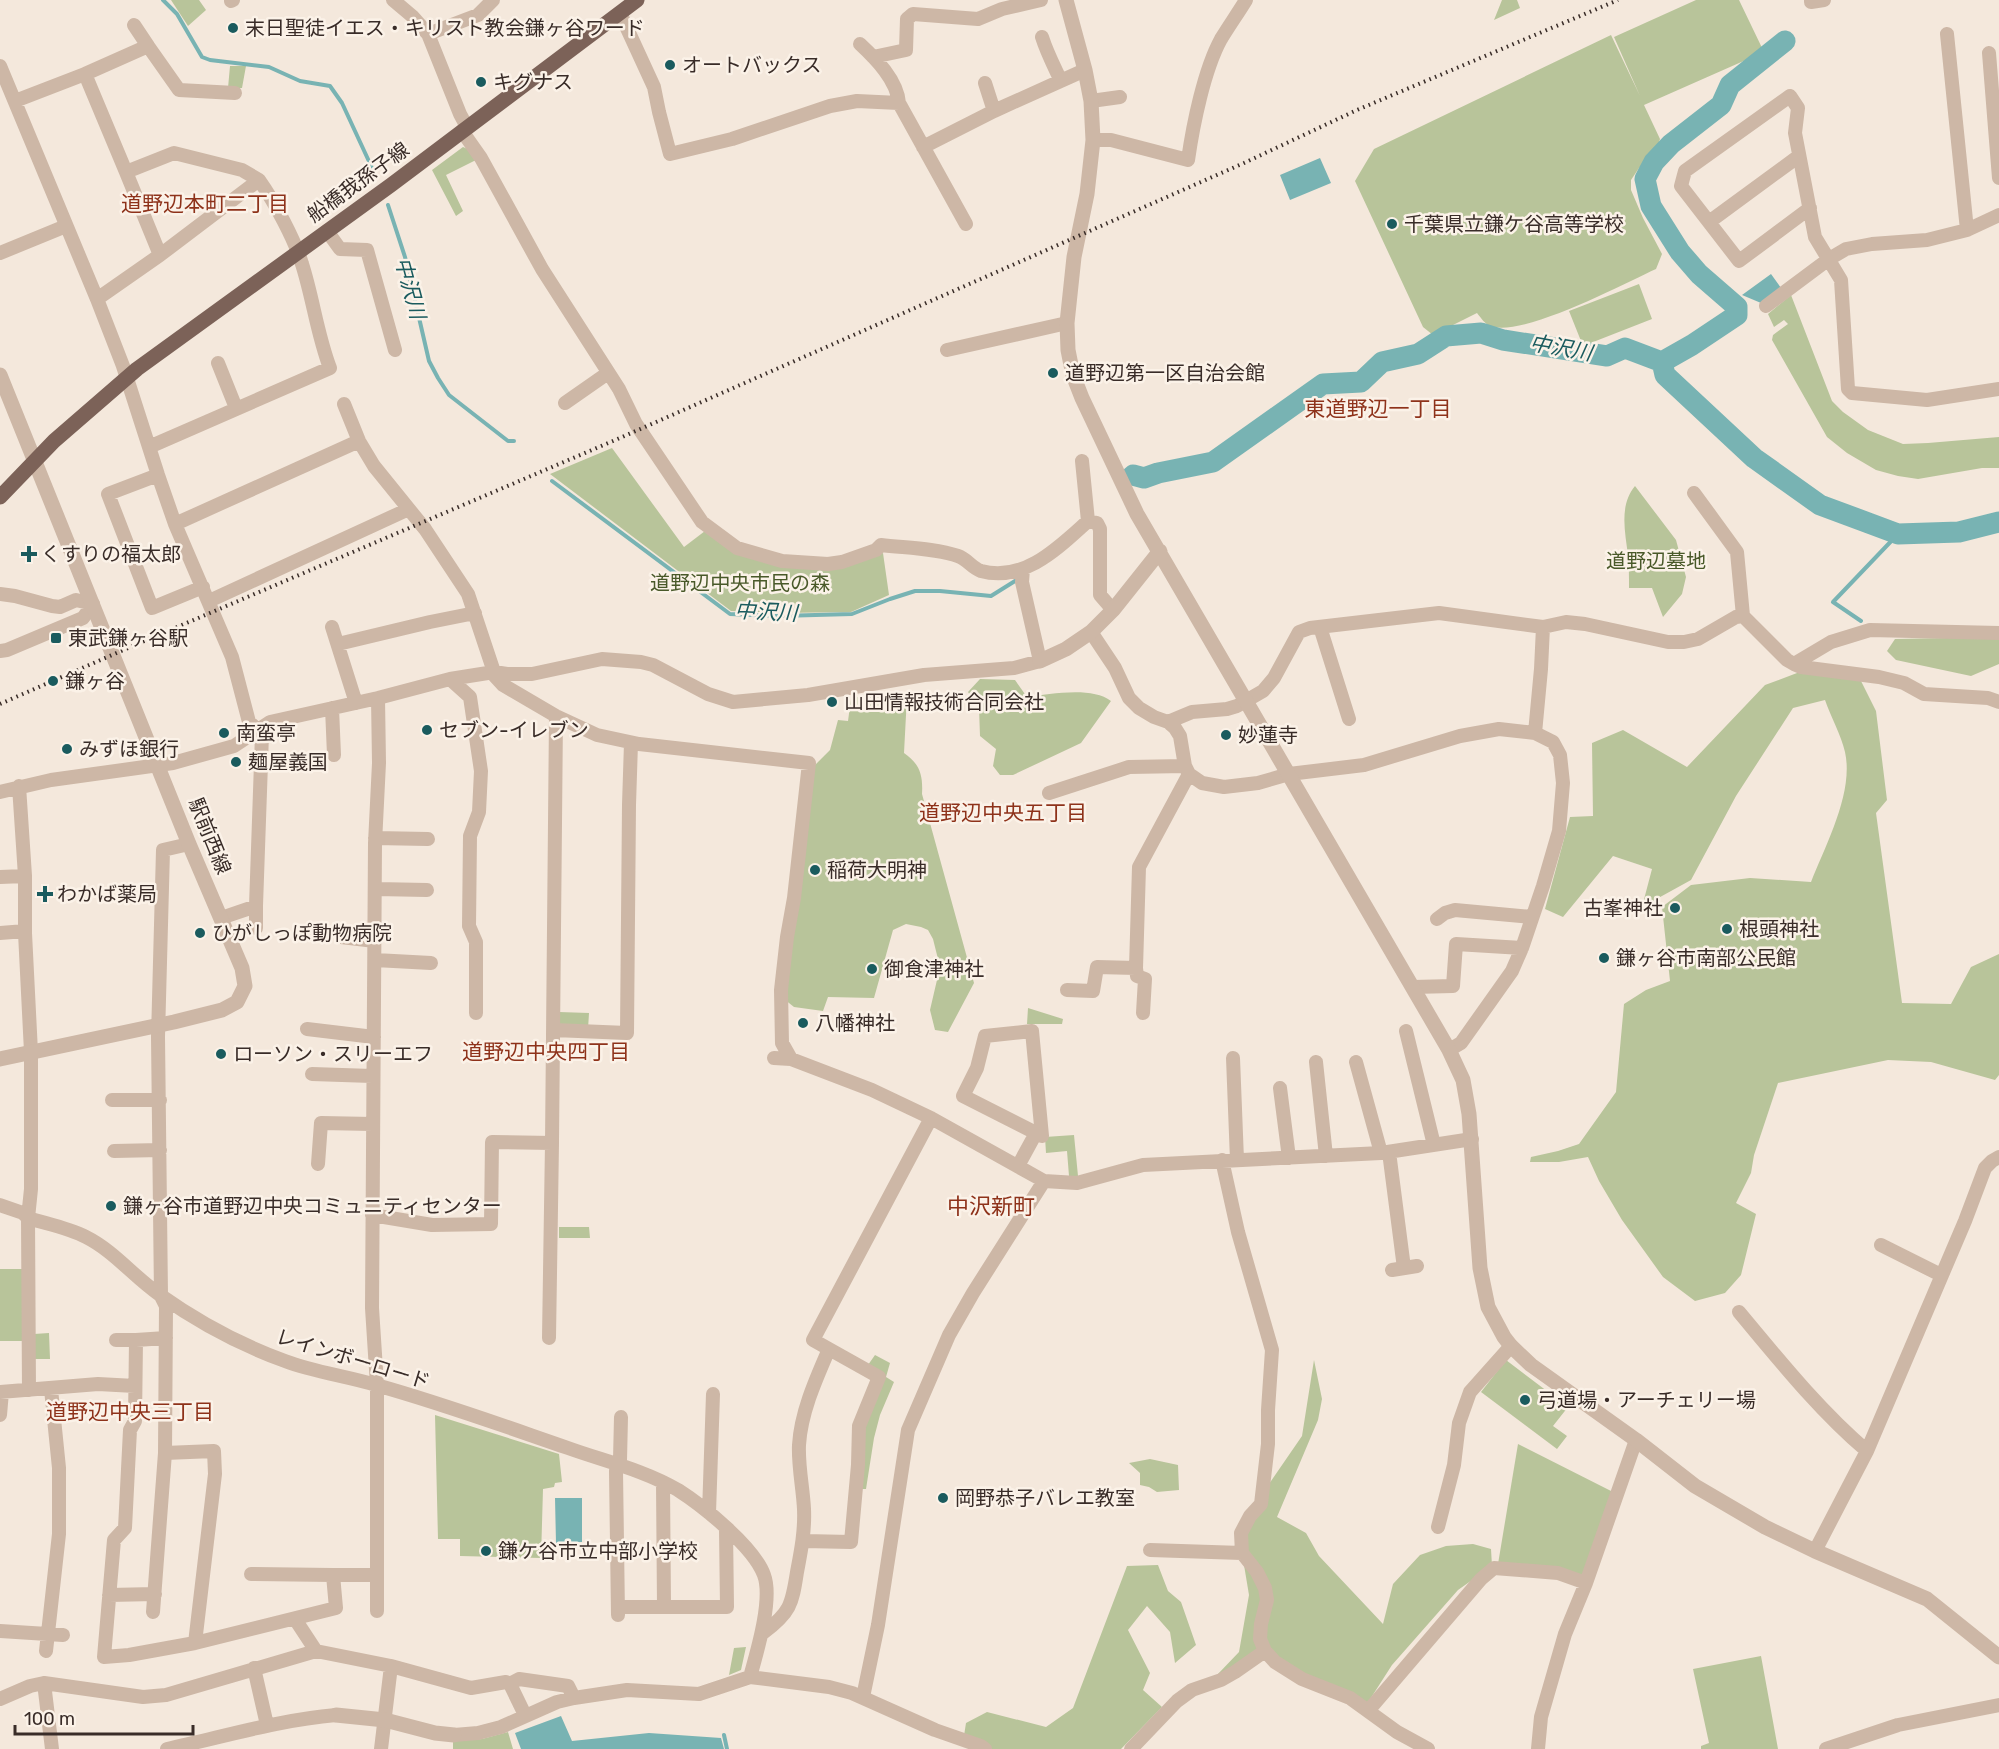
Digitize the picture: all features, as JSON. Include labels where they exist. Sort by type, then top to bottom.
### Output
[{"type":"main road","name":"船橋我孫子線","points":[[0,497],[54,441],[126,377],[327,231],[637,0]]},
{"type":"street","points":[[393,0],[428,34],[465,129],[542,269],[619,389],[636,424],[702,522],[737,548],[782,561],[828,564],[842,562],[876,550],[880,545],[961,556],[978,570],[996,574],[1023,569],[1052,553],[1088,520]]},
{"type":"street","points":[[428,34],[478,15],[493,0]]},
{"type":"street","points":[[873,57],[906,50],[907,19],[913,14],[978,19],[1002,9],[1041,0]]},
{"type":"street","points":[[1066,0],[1091,101],[1093,140],[1088,195],[1074,257],[1067,323],[1068,350],[1073,375],[1137,514],[1413,987],[1449,1050],[1463,1080],[1472,1139],[1480,1268],[1488,1306],[1504,1337],[1531,1365],[1636,1440],[1695,1486],[1765,1527],[1927,1599],[1999,1657]]},
{"type":"street","points":[[1093,140],[1111,140],[1188,160],[1192,129],[1210,67],[1220,41],[1246,0]]},
{"type":"street","points":[[1811,0],[1811,2],[1824,0]]},
{"type":"street","points":[[620,13],[654,87],[658,112],[670,154],[732,139],[830,106],[857,101],[898,104]]},
{"type":"street","points":[[134,25],[179,90],[235,93]]},
{"type":"street","points":[[1947,34],[1966,230]]},
{"type":"street","points":[[1042,37],[1048,56],[1052,59],[1061,81]]},
{"type":"street","points":[[860,44],[889,76],[898,98],[898,104],[966,224]]},
{"type":"street","points":[[15,101],[148,46]]},
{"type":"street","points":[[1989,53],[1999,178]]},
{"type":"street","points":[[0,66],[97,299],[126,377],[175,524],[232,657],[249,722],[262,734],[256,928]]},
{"type":"street","points":[[923,147],[994,111],[1085,70]]},
{"type":"street","points":[[85,74],[160,255]]},
{"type":"street","points":[[985,82],[994,111]]},
{"type":"street","points":[[1810,208],[1739,261],[1681,186],[1685,171],[1790,96],[1798,108],[1795,134],[1800,156],[1810,208],[1815,237],[1841,280],[1848,389],[1852,393],[1927,400],[1999,389]]},
{"type":"street","points":[[1091,101],[1120,97]]},
{"type":"street","points":[[126,172],[174,153],[242,170],[259,180],[268,192],[298,252],[330,368],[149,447]]},
{"type":"street","points":[[1709,222],[1800,156]]},
{"type":"street","points":[[97,299],[160,255],[259,180]]},
{"type":"street","points":[[1766,306],[1846,249],[1872,243],[1927,240],[1966,230],[1999,215]]},
{"type":"street","points":[[0,254],[66,226]]},
{"type":"street","points":[[327,231],[340,249],[367,250],[395,350]]},
{"type":"street","points":[[947,350],[1067,323]]},
{"type":"street","points":[[218,363],[236,408]]},
{"type":"street","points":[[565,403],[608,373]]},
{"type":"street","name":"駅前西線","points":[[0,375],[189,844],[242,968],[245,986],[237,1002],[222,1010],[0,1059]]},
{"type":"street","points":[[344,404],[359,441],[374,466],[425,529],[468,594],[493,672],[503,685],[556,716],[597,735],[631,742],[809,763],[781,990],[782,1043],[791,1059]]},
{"type":"street","points":[[175,524],[359,441]]},
{"type":"street","points":[[1082,461],[1088,520]]},
{"type":"street","points":[[158,476],[108,494],[152,608],[203,587]]},
{"type":"street","points":[[1694,493],[1737,552],[1743,616],[1787,660],[1802,667],[1879,677],[1904,683],[1924,694],[1988,698],[1999,702]]},
{"type":"street","points":[[209,601],[409,509]]},
{"type":"street","points":[[1088,520],[1097,523],[1100,529],[1100,595],[1113,610]]},
{"type":"street","points":[[0,792],[51,780],[173,763],[234,746],[270,722],[450,679],[493,672],[507,675],[532,674],[602,659],[641,662],[653,665],[708,694],[733,702],[808,695],[924,675],[1014,668],[1040,661],[1066,649],[1091,632],[1113,610],[1160,551]]},
{"type":"street","points":[[1023,569],[1022,582],[1040,661]]},
{"type":"street","points":[[0,594],[60,607],[76,600],[93,604],[83,618],[0,651]]},
{"type":"street","points":[[338,644],[475,613]]},
{"type":"street","points":[[1168,722],[1192,712],[1227,709],[1263,691],[1274,678],[1299,632],[1310,628],[1439,613],[1543,627],[1566,622],[1585,624],[1668,642],[1684,642],[1698,639],[1736,617],[1743,616]]},
{"type":"street","points":[[332,627],[356,703]]},
{"type":"street","points":[[1320,627],[1349,719]]},
{"type":"street","points":[[1535,733],[1543,627]]},
{"type":"street","points":[[1794,664],[1831,642],[1870,630],[1999,633]]},
{"type":"street","points":[[1091,632],[1115,668],[1129,698],[1139,708],[1168,722],[1180,736],[1187,770],[1202,783],[1224,787],[1258,783],[1289,774],[1364,765],[1486,730],[1512,729],[1535,733],[1553,742],[1560,755],[1563,783],[1559,831],[1522,948],[1512,971],[1461,1043],[1449,1050]]},
{"type":"street","points":[[450,679],[470,697],[481,771],[479,812],[470,836],[469,926],[476,942],[476,1013]]},
{"type":"street","points":[[377,1611],[377,1385],[372,1308],[372,1076],[375,838],[379,763],[378,698]]},
{"type":"street","points":[[333,708],[334,755]]},
{"type":"street","points":[[549,1338],[556,716]]},
{"type":"street","points":[[554,1030],[627,1032],[631,742]]},
{"type":"street","points":[[1049,793],[1129,767],[1187,770]]},
{"type":"street","points":[[1143,1012],[1145,979],[1137,976],[1136,968],[1139,867],[1187,770]]},
{"type":"street","points":[[19,786],[25,876],[25,932],[31,1052],[31,1189],[28,1218],[29,1390]]},
{"type":"street","points":[[375,838],[428,839]]},
{"type":"street","points":[[153,1612],[165,1453],[166,1306],[161,1296],[159,1025],[163,845],[189,844]]},
{"type":"street","points":[[0,877],[25,876]]},
{"type":"street","points":[[376,889],[427,890]]},
{"type":"street","points":[[221,918],[256,906]]},
{"type":"street","points":[[1437,919],[1444,913],[1455,910],[1532,917]]},
{"type":"street","points":[[0,933],[25,932]]},
{"type":"street","points":[[341,937],[375,941]]},
{"type":"street","points":[[1413,987],[1454,986],[1456,944],[1522,948]]},
{"type":"street","points":[[375,960],[430,963]]},
{"type":"street","points":[[1067,990],[1092,995],[1097,967],[1136,968]]},
{"type":"street","points":[[307,1029],[374,1037]]},
{"type":"street","points":[[1032,1031],[1042,1136],[1036,1132],[963,1096],[977,1068],[984,1036],[1032,1031]]},
{"type":"street","points":[[1406,1031],[1434,1145]]},
{"type":"street","points":[[774,1058],[791,1059],[872,1090],[931,1118],[1044,1181],[1077,1183],[1136,1166],[1385,1152],[1472,1139]]},
{"type":"street","points":[[1233,1058],[1237,1160]]},
{"type":"street","points":[[1316,1062],[1326,1156]]},
{"type":"street","points":[[1356,1062],[1385,1152],[1404,1268]]},
{"type":"street","points":[[312,1074],[372,1076]]},
{"type":"street","points":[[1280,1088],[1289,1158]]},
{"type":"street","points":[[112,1100],[160,1100]]},
{"type":"street","points":[[804,1541],[851,1542],[859,1426],[879,1377],[813,1340],[931,1118]]},
{"type":"street","points":[[318,1164],[321,1123],[373,1124]]},
{"type":"street","points":[[1018,1166],[1036,1132]]},
{"type":"street","points":[[372,1215],[432,1225],[491,1224],[492,1142],[552,1143]]},
{"type":"street","points":[[114,1151],[160,1150]]},
{"type":"street","points":[[1815,1551],[1867,1451],[1985,1168],[1999,1157]]},
{"type":"street","points":[[1222,1160],[1238,1232],[1272,1350],[1268,1444],[1261,1504],[1250,1516],[1241,1533],[1242,1553],[1257,1572],[1265,1588],[1267,1600],[1260,1639],[1265,1651],[1275,1662],[1302,1679],[1350,1698],[1397,1732],[1428,1749]]},
{"type":"street","points":[[863,1697],[878,1625],[908,1430],[949,1335],[1044,1181]]},
{"type":"street","name":"レインボーロード","points":[[0,1205],[23,1213],[28,1218],[86,1237],[110,1252],[161,1296],[213,1328],[286,1362],[377,1385],[487,1419],[619,1465],[677,1490],[709,1513],[726,1529],[751,1554],[765,1576],[763,1633],[750,1677]]},
{"type":"street","points":[[1881,1245],[1941,1275]]},
{"type":"street","points":[[1739,1312],[1787,1370],[1840,1428],[1867,1451]]},
{"type":"street","points":[[116,1340],[166,1338]]},
{"type":"street","points":[[136,1340],[135,1421],[130,1430],[125,1528],[114,1539],[104,1657],[129,1655],[195,1643],[336,1608],[333,1575]]},
{"type":"street","points":[[1438,1527],[1455,1465],[1459,1423],[1470,1392],[1511,1346]]},
{"type":"street","points":[[763,1633],[787,1612],[794,1595],[804,1541],[799,1444],[809,1399],[829,1349]]},
{"type":"street","points":[[0,1415],[1,1392],[98,1384],[135,1386]]},
{"type":"street","points":[[46,1651],[59,1534],[58,1468],[51,1389]]},
{"type":"street","points":[[709,1513],[717,1399]]},
{"type":"street","points":[[621,1417],[620,1460],[616,1472],[618,1611],[664,1606],[727,1607],[726,1529]]},
{"type":"street","points":[[1538,1749],[1541,1717],[1565,1634],[1586,1583],[1636,1440]]},
{"type":"street","points":[[165,1453],[214,1451],[215,1474],[195,1643]]},
{"type":"street","points":[[663,1483],[664,1606]]},
{"type":"street","points":[[1150,1550],[1242,1553]]},
{"type":"street","points":[[1368,1711],[1481,1579],[1494,1568],[1558,1573],[1586,1583]]},
{"type":"street","points":[[251,1574],[376,1575]]},
{"type":"street","points":[[52,1592],[67,1593]]},
{"type":"street","points":[[109,1595],[155,1594]]},
{"type":"street","points":[[295,1619],[316,1651]]},
{"type":"street","points":[[0,1631],[63,1635]]},
{"type":"street","points":[[0,1699],[30,1686],[44,1683],[143,1697],[166,1695],[316,1651],[391,1666],[471,1688],[506,1682],[510,1684],[519,1679],[568,1686],[574,1698]]},
{"type":"street","points":[[1131,1749],[1177,1701],[1192,1690],[1221,1680],[1265,1651]]},
{"type":"street","points":[[381,1749],[391,1666]]},
{"type":"street","points":[[254,1668],[267,1725]]},
{"type":"street","points":[[167,1749],[267,1725],[308,1717],[336,1715],[386,1720],[435,1733],[454,1735],[478,1733],[501,1727],[525,1715],[574,1698],[627,1690],[699,1694],[750,1677],[829,1687],[863,1697],[935,1730],[985,1749]]},
{"type":"street","points":[[44,1683],[52,1749]]},
{"type":"street","points":[[510,1684],[525,1715]]},
{"type":"street","points":[[1826,1749],[1898,1725],[1999,1706]]},
{"type":"green space","points":[[171,0],[199,0],[206,10],[188,26]]},
{"type":"green space","points":[[1502,0],[1517,0],[1520,8],[1494,20]]},
{"type":"green space","points":[[1696,0],[1739,0],[1764,52],[1644,105],[1660,139],[1657,148],[1631,180],[1631,190],[1662,254],[1656,269],[1573,308],[1525,324],[1505,328],[1490,326],[1477,313],[1433,335],[1423,327],[1355,181],[1374,149],[1611,35],[1640,96],[1614,37]]},
{"type":"green space","points":[[230,66],[246,66],[242,88],[228,88]]},
{"type":"green space","points":[[463,147],[472,151],[478,159],[446,175],[463,211],[456,216],[432,170]]},
{"type":"green space","points":[[1639,284],[1652,319],[1583,346],[1569,311]]},
{"type":"green space","points":[[1791,295],[1832,401],[1843,412],[1868,430],[1903,444],[1999,437],[1999,468],[1982,468],[1918,479],[1898,476],[1876,470],[1847,453],[1827,437],[1772,340],[1773,335],[1788,324],[1784,320],[1774,327],[1768,314]]},
{"type":"green space","name":"道野辺中央市民の森","points":[[612,448],[684,547],[705,531],[743,555],[842,565],[883,553],[889,595],[851,612],[731,611],[550,474]]},
{"type":"green space","name":"道野辺墓地","points":[[1635,486],[1676,540],[1686,577],[1682,594],[1663,617],[1652,588],[1629,588],[1624,519],[1630,493]]},
{"type":"green space","points":[[1999,637],[1999,664],[1971,676],[1896,660],[1887,651],[1895,639]]},
{"type":"green space","points":[[1797,673],[1829,673],[1861,681],[1876,711],[1887,800],[1876,813],[1902,1003],[1951,1004],[1971,967],[1999,954],[1999,1075],[1995,1080],[1931,1062],[1888,1060],[1778,1083],[1754,1155],[1751,1173],[1736,1203],[1756,1214],[1741,1275],[1725,1293],[1695,1301],[1663,1277],[1622,1220],[1588,1157],[1559,1162],[1530,1162],[1531,1157],[1579,1144],[1616,1092],[1624,1004],[1646,990],[1670,981],[1662,907],[1691,885],[1750,878],[1811,882],[1831,835],[1846,784],[1845,752],[1825,700],[1793,708],[1736,796],[1691,880],[1642,907],[1652,869],[1613,856],[1563,917],[1545,909],[1570,817],[1593,816],[1592,743],[1623,730],[1687,767],[1765,685]]},
{"type":"green space","points":[[980,679],[1015,680],[1027,697],[1082,692],[1103,696],[1111,701],[1081,743],[1013,775],[1000,775],[993,766],[996,749],[980,736],[979,708],[968,692]]},
{"type":"green space","points":[[874,692],[907,696],[904,753],[914,761],[921,776],[922,794],[974,983],[948,1032],[935,1030],[930,1010],[940,967],[933,939],[928,930],[921,927],[906,924],[893,930],[874,998],[828,997],[823,1011],[794,1007],[784,999],[813,767],[830,750],[838,720],[848,721],[851,699]]},
{"type":"green space","points":[[1028,1008],[1063,1019],[1062,1024],[1027,1024]]},
{"type":"green space","points":[[559,1012],[589,1013],[588,1029],[559,1025]]},
{"type":"green space","points":[[1074,1135],[1078,1176],[1069,1176],[1067,1151],[1046,1153],[1045,1137]]},
{"type":"green space","points":[[559,1227],[589,1227],[590,1238],[559,1238]]},
{"type":"green space","points":[[0,1269],[22,1269],[24,1341],[0,1341]]},
{"type":"green space","points":[[49,1333],[50,1359],[35,1359],[34,1334]]},
{"type":"green space","points":[[875,1355],[890,1363],[886,1377],[894,1382],[880,1415],[866,1489],[862,1489],[862,1430],[884,1376],[868,1365]]},
{"type":"green space","points":[[1314,1360],[1322,1399],[1318,1420],[1277,1517],[1306,1533],[1319,1556],[1383,1624],[1393,1584],[1420,1555],[1446,1546],[1473,1544],[1491,1549],[1492,1566],[1458,1590],[1392,1665],[1367,1704],[1296,1671],[1268,1649],[1217,1675],[1239,1652],[1249,1595],[1238,1529],[1302,1436]]},
{"type":"green space","name":"弓道場・アーチェリー場","points":[[1506,1360],[1568,1407],[1553,1426],[1567,1436],[1557,1449],[1481,1392]]},
{"type":"green space","points":[[435,1415],[559,1454],[562,1482],[555,1483],[554,1487],[543,1489],[541,1558],[460,1556],[460,1539],[438,1539]]},
{"type":"green space","points":[[1518,1444],[1615,1493],[1585,1578],[1498,1564]]},
{"type":"green space","points":[[1150,1459],[1178,1465],[1179,1490],[1157,1492],[1140,1485],[1140,1473],[1129,1463]]},
{"type":"green space","points":[[1158,1565],[1168,1591],[1181,1602],[1196,1645],[1175,1663],[1170,1632],[1147,1606],[1128,1630],[1150,1673],[1143,1690],[1162,1707],[1121,1749],[971,1749],[963,1742],[966,1723],[987,1712],[1046,1727],[1073,1708],[1127,1566]]},
{"type":"green space","points":[[746,1647],[741,1670],[729,1675],[734,1648]]},
{"type":"green space","points":[[1761,1656],[1778,1749],[1701,1749],[1701,1746],[1709,1743],[1693,1669]]},
{"type":"green space","points":[[508,1732],[513,1749],[453,1749],[453,1741],[482,1739]]},
{"type":"water","points":[[1320,158],[1331,183],[1290,200],[1280,175]]},
{"type":"water","points":[[1771,274],[1781,288],[1761,303],[1742,295]]},
{"type":"water","points":[[555,1498],[582,1498],[582,1542],[556,1543]]},
{"type":"water","points":[[561,1716],[572,1741],[649,1733],[721,1738],[724,1749],[521,1749],[515,1733]]},
{"type":"waterway","points":[[163,0],[177,14],[202,57],[269,67],[300,81],[330,86],[342,103],[373,170]]},
{"type":"waterway","points":[[1662,362],[1737,315],[1737,307],[1699,274],[1680,252],[1651,206],[1645,179],[1654,162],[1671,144],[1721,105],[1730,85],[1785,41]]},
{"type":"waterway","name":"中沢川","points":[[388,205],[405,257],[429,361],[438,378],[449,395],[508,441],[514,441]]},
{"type":"waterway","name":"中沢川","points":[[1133,475],[1144,478],[1213,462],[1323,384],[1361,382],[1382,362],[1418,354],[1446,336],[1481,333],[1503,340],[1607,356],[1625,348],[1662,362],[1665,375],[1754,458],[1820,505],[1898,534],[1959,532],[1999,522]]},
{"type":"waterway","name":"中沢川","points":[[552,481],[730,614],[779,616],[852,614],[915,591],[991,596],[1015,581]]},
{"type":"waterway","points":[[1861,621],[1833,602],[1898,534]]},
{"type":"waterway","points":[[724,1735],[727,1749]]},
{"type":"railway","points":[[0,704],[613,441],[1244,163],[1357,110],[1618,0]]},
{"type":"place","name":"末日聖徒イエス・キリスト教会鎌ヶ谷ワード","points":[[233,28]]},
{"type":"place","name":"オートバックス","points":[[670,65]]},
{"type":"place","name":"キグナス","points":[[481,82]]},
{"type":"place","name":"千葉県立鎌ケ谷高等学校","points":[[1392,224]]},
{"type":"place","name":"道野辺第一区自治会館","points":[[1053,373]]},
{"type":"place","name":"くすりの福太郎","points":[[29,554]]},
{"type":"place","name":"東武鎌ヶ谷駅","points":[[56,638]]},
{"type":"place","name":"鎌ヶ谷","points":[[53,681]]},
{"type":"place","name":"山田情報技術合同会社","points":[[832,702]]},
{"type":"place","name":"セブン-イレブン","points":[[427,730]]},
{"type":"place","name":"南蛮亭","points":[[224,733]]},
{"type":"place","name":"妙蓮寺","points":[[1226,735]]},
{"type":"place","name":"みずほ銀行","points":[[67,749]]},
{"type":"place","name":"麺屋義国","points":[[236,762]]},
{"type":"place","name":"稲荷大明神","points":[[815,870]]},
{"type":"place","name":"わかば薬局","points":[[45,894]]},
{"type":"place","name":"古峯神社","points":[[1675,908]]},
{"type":"place","name":"根頭神社","points":[[1727,929]]},
{"type":"place","name":"ひがしっぽ動物病院","points":[[200,933]]},
{"type":"place","name":"鎌ヶ谷市南部公民館","points":[[1604,958]]},
{"type":"place","name":"御食津神社","points":[[872,969]]},
{"type":"place","name":"八幡神社","points":[[803,1023]]},
{"type":"place","name":"ローソン・スリーエフ","points":[[221,1054]]},
{"type":"place","name":"鎌ヶ谷市道野辺中央コミュニティセンター","points":[[111,1206]]},
{"type":"place","name":"弓道場・アーチェリー場","points":[[1525,1400]]},
{"type":"place","name":"岡野恭子バレエ教室","points":[[943,1498]]},
{"type":"place","name":"鎌ケ谷市立中部小学校","points":[[486,1551]]},
{"type":"district","name":"道野辺本町二丁目","points":[[205,204]]},
{"type":"district","name":"東道野辺一丁目","points":[[1378,409]]},
{"type":"district","name":"道野辺中央五丁目","points":[[1003,813]]},
{"type":"district","name":"道野辺中央四丁目","points":[[546,1052]]},
{"type":"district","name":"中沢新町","points":[[991,1206]]},
{"type":"district","name":"道野辺中央三丁目","points":[[130,1412]]}]
